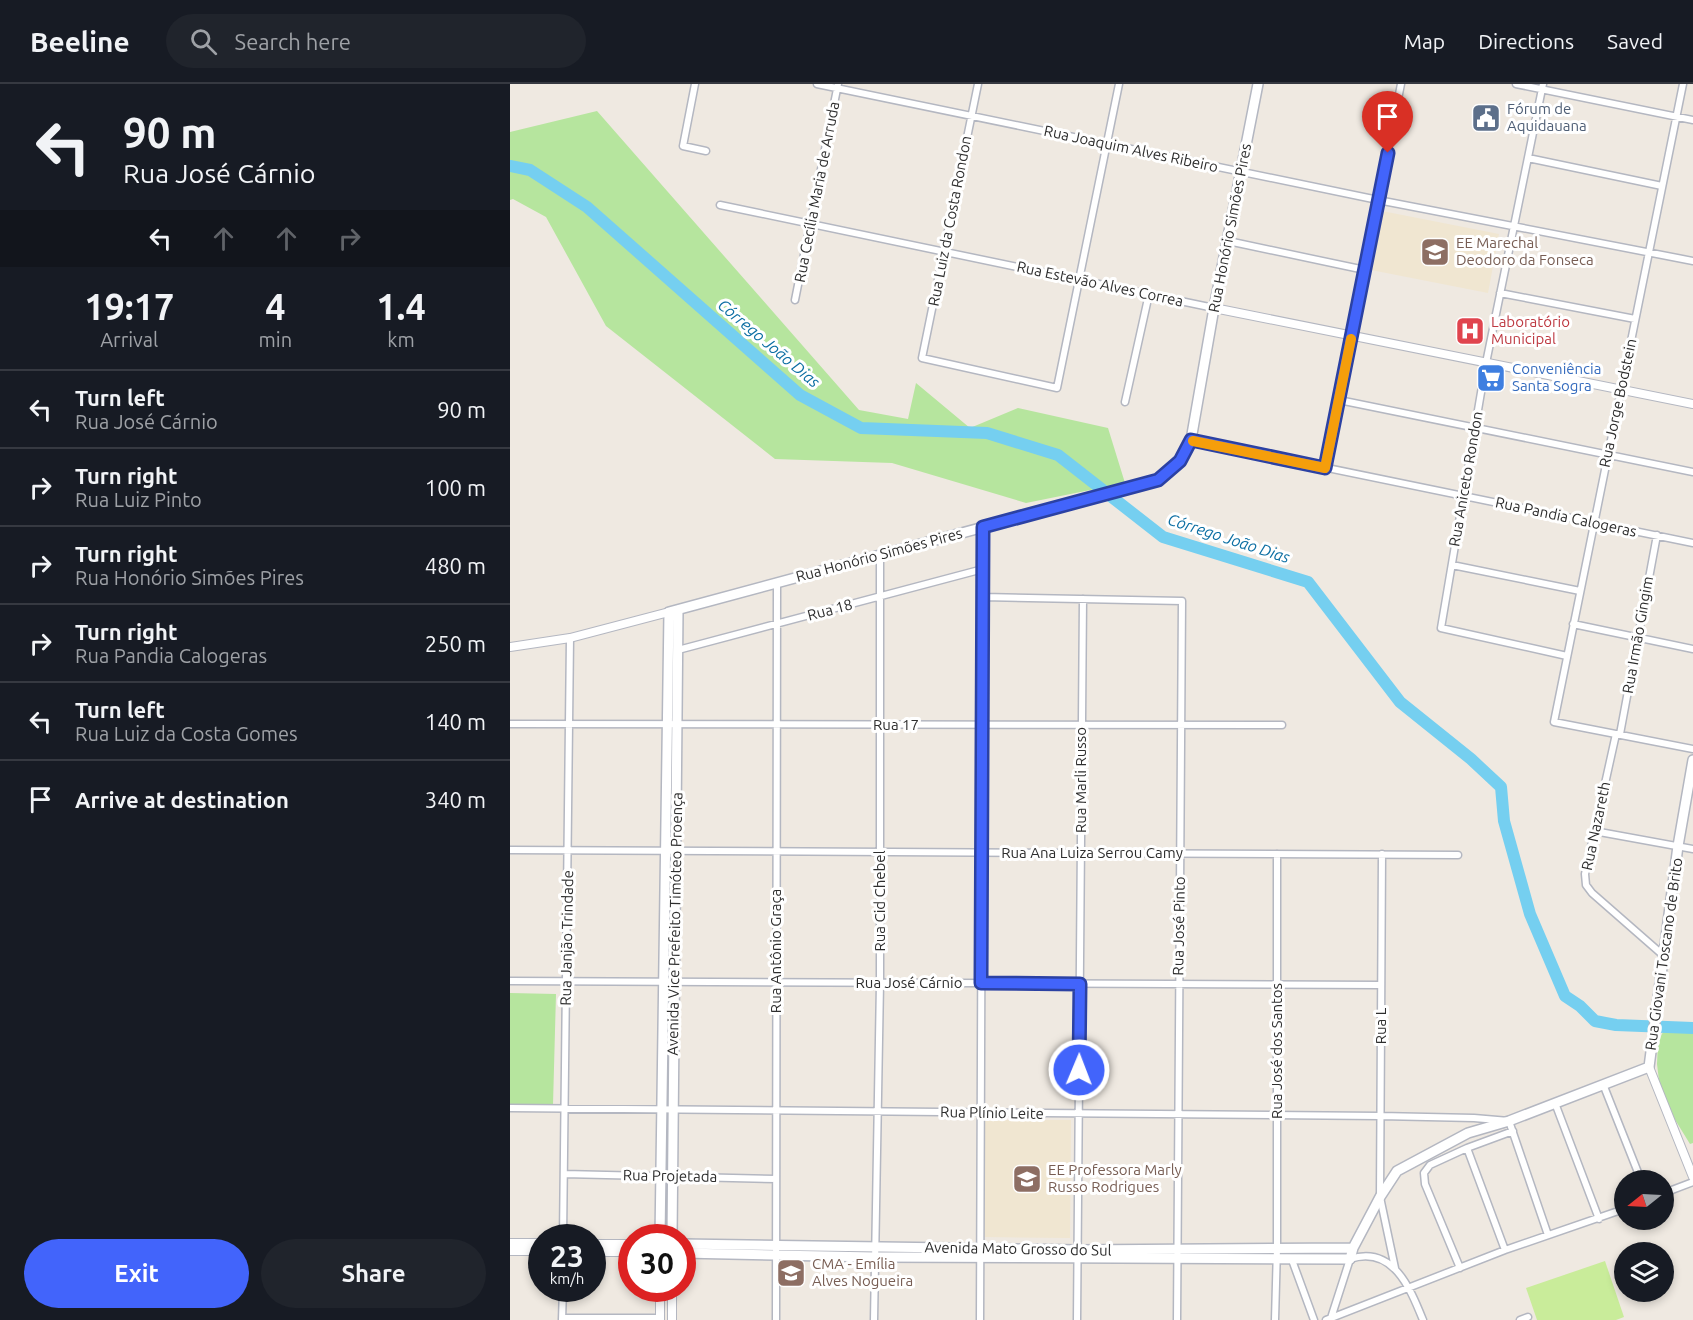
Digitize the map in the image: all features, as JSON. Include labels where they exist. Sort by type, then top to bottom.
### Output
[{"type":"main road","name":"Rua Honório Simões Pires","points":[[674,611],[1158,480],[1180,461],[1191,440],[1214,308],[1258,84]]},
{"type":"main road","name":"Avenida Vice Prefeito Timóteo Proença","points":[[660,1224],[665,851],[678,650],[674,611]]},
{"type":"main road","name":"Avenida Vice Prefeito Timóteo Proença","points":[[672,1224],[676,851],[672,725],[674,611]]},
{"type":"main road","name":"Rua Giovani Toscano de Brito","points":[[1649,1067],[1678,846],[1693,760]]},
{"type":"main road","points":[[1350,1259],[1353,1248],[1396,1171],[1468,1133],[1509,1121],[1649,1067]]},
{"type":"main road","name":"Avenida Mato Grosso do Sul","points":[[696,1245],[874,1257],[1078,1254],[1292,1260],[1350,1259]]},
{"type":"main road","name":"Avenida Mato Grosso do Sul","points":[[696,1253],[776,1252],[874,1246],[981,1254]]},
{"type":"main road","name":"Avenida Mato Grosso do Sul","points":[[1177,1255],[1277,1247],[1353,1248]]},
{"type":"street","points":[[695,84],[683,146],[706,151]]},
{"type":"street","name":"Rua Joaquim Alves Ribeiro","points":[[817,84],[838,86],[971,116],[1378,200],[1693,261]]},
{"type":"street","name":"Rua Luiz da Costa Rondon","points":[[978,84],[922,358],[1057,388],[1079,280]]},
{"type":"street","points":[[1079,280],[1119,84]]},
{"type":"street","points":[[1325,468],[1401,84]]},
{"type":"street","points":[[1515,84],[1543,87],[1693,120]]},
{"type":"street","name":"Rua Jorge Bodstein","points":[[1618,734],[1554,722],[1683,84]]},
{"type":"street","name":"Rua Cecília Maria de Arruda","points":[[795,300],[838,86]]},
{"type":"street","name":"Rua Aniceto Rondon","points":[[1543,87],[1486,363],[1441,628],[1567,656]]},
{"type":"street","points":[[1528,158],[1662,186]]},
{"type":"street","name":"Rua Estevão Alves Correa","points":[[720,205],[1214,308],[1693,404]]},
{"type":"street","points":[[1228,241],[1365,270]]},
{"type":"street","points":[[1125,402],[1149,294]]},
{"type":"street","points":[[1500,294],[1635,319]]},
{"type":"street","points":[[1339,400],[1693,472]]},
{"type":"street","name":"Rua Pandia Calogeras","points":[[1191,440],[1693,543]]},
{"type":"street","points":[[980,1320],[983,527]]},
{"type":"street","name":"Rua Irmão Gingim","points":[[1618,734],[1657,535]]},
{"type":"street","name":"Rua Cid Chebel","points":[[874,1320],[880,983],[880,554]]},
{"type":"street","points":[[1452,565],[1580,591]]},
{"type":"street","name":"Rua 18","points":[[678,650],[983,569]]},
{"type":"street","name":"Rua Antônio Graça","points":[[776,1320],[777,582]]},
{"type":"street","points":[[983,597],[1083,599]]},
{"type":"street","name":"Rua José Pinto","points":[[1083,599],[1182,601],[1178,984],[1180,1114],[1177,1255]]},
{"type":"street","name":"Rua Marli Russo","points":[[1077,1320],[1083,599]]},
{"type":"street","name":"Rua Honório Simões Pires","points":[[510,646],[570,638],[674,611]]},
{"type":"street","points":[[1573,624],[1693,649]]},
{"type":"street","name":"Rua Janjão Trindade","points":[[563,1224],[570,638]]},
{"type":"street","name":"Rua 17","points":[[510,724],[1282,725]]},
{"type":"street","points":[[1618,734],[1693,749]]},
{"type":"street","name":"Rua Nazareth","points":[[1618,734],[1594,831],[1585,874],[1586,885],[1592,893],[1664,956]]},
{"type":"street","points":[[1594,831],[1693,849]]},
{"type":"street","name":"Rua Ana Luiza Serrou Camy","points":[[510,850],[1458,855]]},
{"type":"street","name":"Rua José dos Santos","points":[[1275,1320],[1277,854]]},
{"type":"street","name":"Rua L","points":[[1380,1197],[1382,854]]},
{"type":"street","name":"Rua José Cárnio","points":[[510,981],[1381,985]]},
{"type":"street","name":"Rua Giovani Toscano de Brito","points":[[1649,1067],[1693,1177]]},
{"type":"street","points":[[1603,1084],[1637,1170]]},
{"type":"street","points":[[1555,1103],[1599,1219]]},
{"type":"street","name":"Rua Plínio Leite","points":[[510,1108],[1380,1116],[1509,1121]]},
{"type":"street","points":[[1509,1121],[1548,1235]]},
{"type":"street","points":[[1460,1268],[1425,1184],[1424,1173],[1430,1165],[1513,1131]]},
{"type":"street","points":[[1467,1148],[1505,1250]]},
{"type":"street","name":"Rua Projetada","points":[[564,1174],[776,1179]]},
{"type":"street","points":[[1674,1189],[1693,1182]]},
{"type":"street","points":[[1380,1197],[1395,1268]]},
{"type":"street","points":[[1329,1319],[1505,1250],[1614,1213]]},
{"type":"street","points":[[510,1243],[528,1243]]},
{"type":"street","points":[[1353,1248],[1361,1256]]},
{"type":"street","points":[[510,1251],[528,1251]]},
{"type":"street","points":[[1177,1255],[1177,1320]]},
{"type":"street","points":[[1329,1319],[1350,1259],[1371,1255],[1395,1268],[1408,1287],[1423,1320]]},
{"type":"street","points":[[1292,1260],[1314,1320]]},
{"type":"street","points":[[563,1302],[562,1319],[660,1319],[660,1302]]},
{"type":"street","points":[[672,1302],[672,1320]]},
{"type":"street","points":[[1520,1320],[1528,1317]]},
{"type":"shaded area","name":"EE Marechal Deodoro da Fonseca","points":[[1382,211],[1499,234],[1488,293],[1371,270]]},
{"type":"shaded area","name":"EE Professora Marly Russo Rodrigues","points":[[984,1120],[1071,1120],[1070,1238],[983,1237]]},
{"type":"green space","points":[[597,111],[859,410],[908,419],[916,383],[970,428],[1018,408],[1108,428],[1125,483],[1026,503],[892,463],[775,459],[606,326],[546,217],[513,199],[510,200],[510,132]]},
{"type":"green space","points":[[510,993],[556,994],[553,1105],[510,1104]]},
{"type":"green space","points":[[1693,1023],[1693,1143],[1690,1144],[1661,1097],[1657,1064],[1658,1042],[1666,1026]]},
{"type":"green space","points":[[1605,1261],[1614,1288],[1614,1302],[1619,1302],[1624,1317],[1616,1320],[1537,1320],[1526,1288]]},
{"type":"waterway","name":"Córrego João Dias","points":[[510,166],[530,170],[587,207],[800,395],[861,428],[987,433],[1058,455],[1163,537],[1308,582],[1400,702],[1471,759],[1501,787],[1504,821],[1530,914],[1565,996],[1580,1006],[1595,1021],[1616,1025],[1693,1028]]},
{"type":"slow traffic","points":[[1193,441],[1325,468],[1351,339]]},
{"type":"place","name":"Fórum de Aquidauana","points":[[1486,118]]},
{"type":"place","name":"EE Marechal Deodoro da Fonseca","points":[[1435,252]]},
{"type":"place","name":"Laboratório Municipal","points":[[1470,331]]},
{"type":"place","name":"Conveniência Santa Sogra","points":[[1491,378]]},
{"type":"place","name":"EE Professora Marly Russo Rodrigues","points":[[1027,1179]]},
{"type":"place","name":"CMA - Emília Alves Nogueira","points":[[791,1273]]},
{"type":"route","points":[[1079,1070],[1080,984],[981,983],[983,527],[1158,480],[1180,461],[1191,440],[1325,468],[1388,153]]}]
